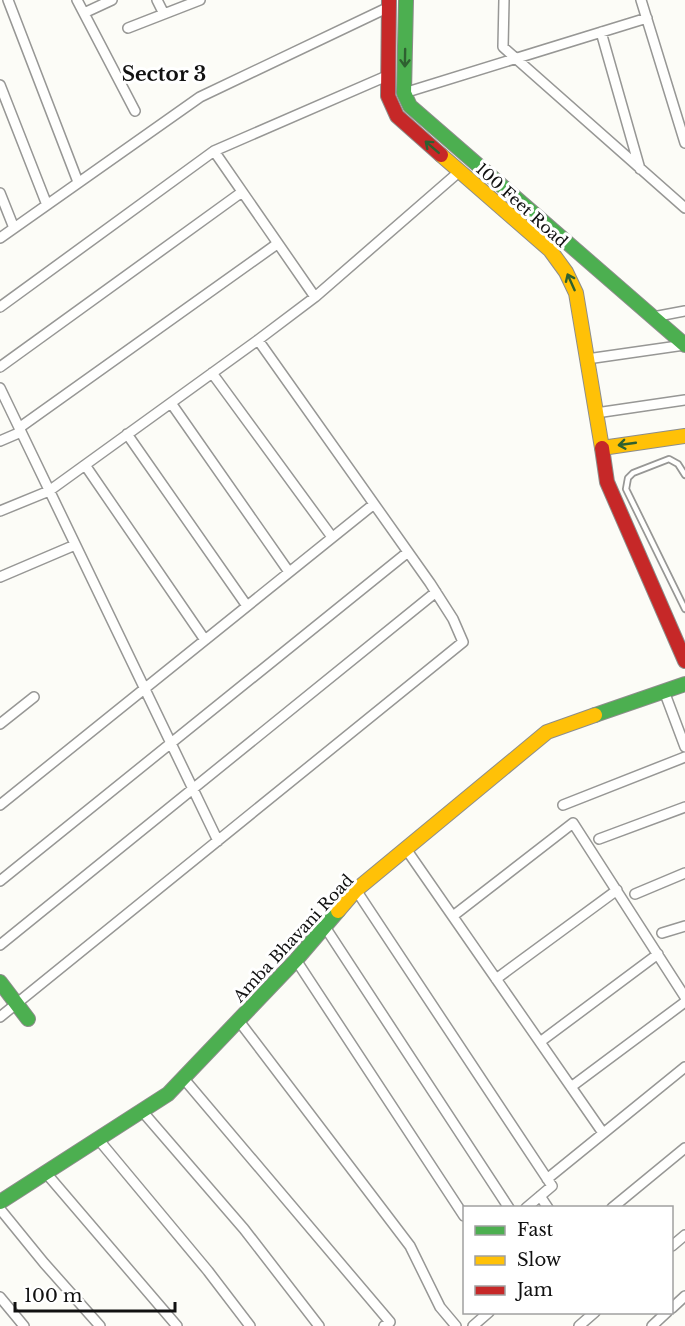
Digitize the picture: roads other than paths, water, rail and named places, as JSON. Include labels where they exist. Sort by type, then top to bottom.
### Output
[{"type":"street","points":[[8,0],[78,182]]},
{"type":"street","points":[[77,0],[135,111]]},
{"type":"street","points":[[84,13],[112,0]]},
{"type":"street","points":[[158,0],[164,14]]},
{"type":"street","points":[[128,28],[200,0]]},
{"type":"street","points":[[406,0],[404,93],[646,18]]},
{"type":"street","points":[[504,0],[503,47],[685,208]]},
{"type":"street","points":[[641,0],[685,143]]},
{"type":"street","points":[[0,238],[200,97],[389,4]]},
{"type":"street","name":"100 Feet Road","points":[[389,4],[388,96],[397,116],[550,250],[559,261],[576,293],[607,482],[685,661]]},
{"type":"street","points":[[601,32],[640,169]]},
{"type":"street","points":[[0,307],[214,151],[388,75]]},
{"type":"street","points":[[0,85],[47,205]]},
{"type":"street","name":"100 Feet Road","points":[[404,93],[410,106],[685,345]]},
{"type":"street","points":[[214,151],[315,297]]},
{"type":"street","points":[[0,511],[49,491],[258,340],[315,297],[460,171]]},
{"type":"street","points":[[0,367],[242,192]]},
{"type":"street","points":[[0,193],[14,228]]},
{"type":"street","points":[[0,441],[20,430],[277,244]]},
{"type":"street","points":[[653,317],[685,311]]},
{"type":"street","points":[[0,1017],[463,642],[453,619],[436,592],[258,340]]},
{"type":"street","points":[[587,359],[685,345]]},
{"type":"street","points":[[212,373],[332,537]]},
{"type":"street","points":[[0,388],[218,841]]},
{"type":"street","points":[[596,413],[685,400]]},
{"type":"street","points":[[171,403],[289,572]]},
{"type":"street","points":[[127,434],[247,606]]},
{"type":"street","points":[[602,448],[685,436]]},
{"type":"street","points":[[85,465],[205,640]]},
{"type":"street","points":[[0,805],[374,504]]},
{"type":"street","points":[[0,577],[75,545]]},
{"type":"street","points":[[0,881],[408,552]]},
{"type":"street","points":[[0,945],[436,592]]},
{"type":"street","name":"Amba Bhavani Road","points":[[0,1202],[168,1094],[296,960],[356,891],[547,732],[685,684]]},
{"type":"street","points":[[664,691],[685,747]]},
{"type":"street","points":[[0,724],[34,697]]},
{"type":"street","points":[[563,805],[685,757]]},
{"type":"street","points":[[599,838],[685,807]]},
{"type":"street","points":[[453,916],[573,823],[685,996]]},
{"type":"street","points":[[406,849],[603,1134]]},
{"type":"street","points":[[635,894],[685,873]]},
{"type":"street","points":[[496,978],[616,890]]},
{"type":"street","points":[[356,891],[552,1186],[528,1206]]},
{"type":"street","points":[[662,933],[685,926]]},
{"type":"street","points":[[325,927],[508,1206]]},
{"type":"street","points":[[540,1042],[658,954]]},
{"type":"street","points":[[296,960],[463,1213]]},
{"type":"street","points":[[0,982],[28,1019]]},
{"type":"street","points":[[571,1087],[685,1002]]},
{"type":"street","points":[[239,1021],[410,1246],[440,1307],[456,1326]]},
{"type":"street","points":[[547,1179],[685,1067]]},
{"type":"street","points":[[184,1079],[390,1322],[384,1326]]},
{"type":"street","points":[[142,1111],[244,1229],[319,1326]]},
{"type":"street","points":[[98,1139],[208,1271],[250,1326]]},
{"type":"street","points":[[614,1206],[685,1148]]},
{"type":"street","points":[[46,1173],[177,1326]]},
{"type":"street","points":[[540,1196],[547,1206]]},
{"type":"street","points":[[0,1209],[100,1326]]},
{"type":"street","points":[[673,1245],[685,1235]]},
{"type":"street","points":[[673,1307],[685,1296]]},
{"type":"street","points":[[0,1297],[24,1326]]},
{"type":"street","points":[[473,1326],[487,1314]]},
{"type":"street","points":[[579,1326],[593,1314]]},
{"type":"street","points":[[652,1326],[665,1314]]},
{"type":"lane","points":[[685,475],[678,464],[669,459],[633,473],[628,478],[626,489],[682,597],[685,609]]},
{"type":"district","name":"Sector 3","points":[[164,74]]}]
